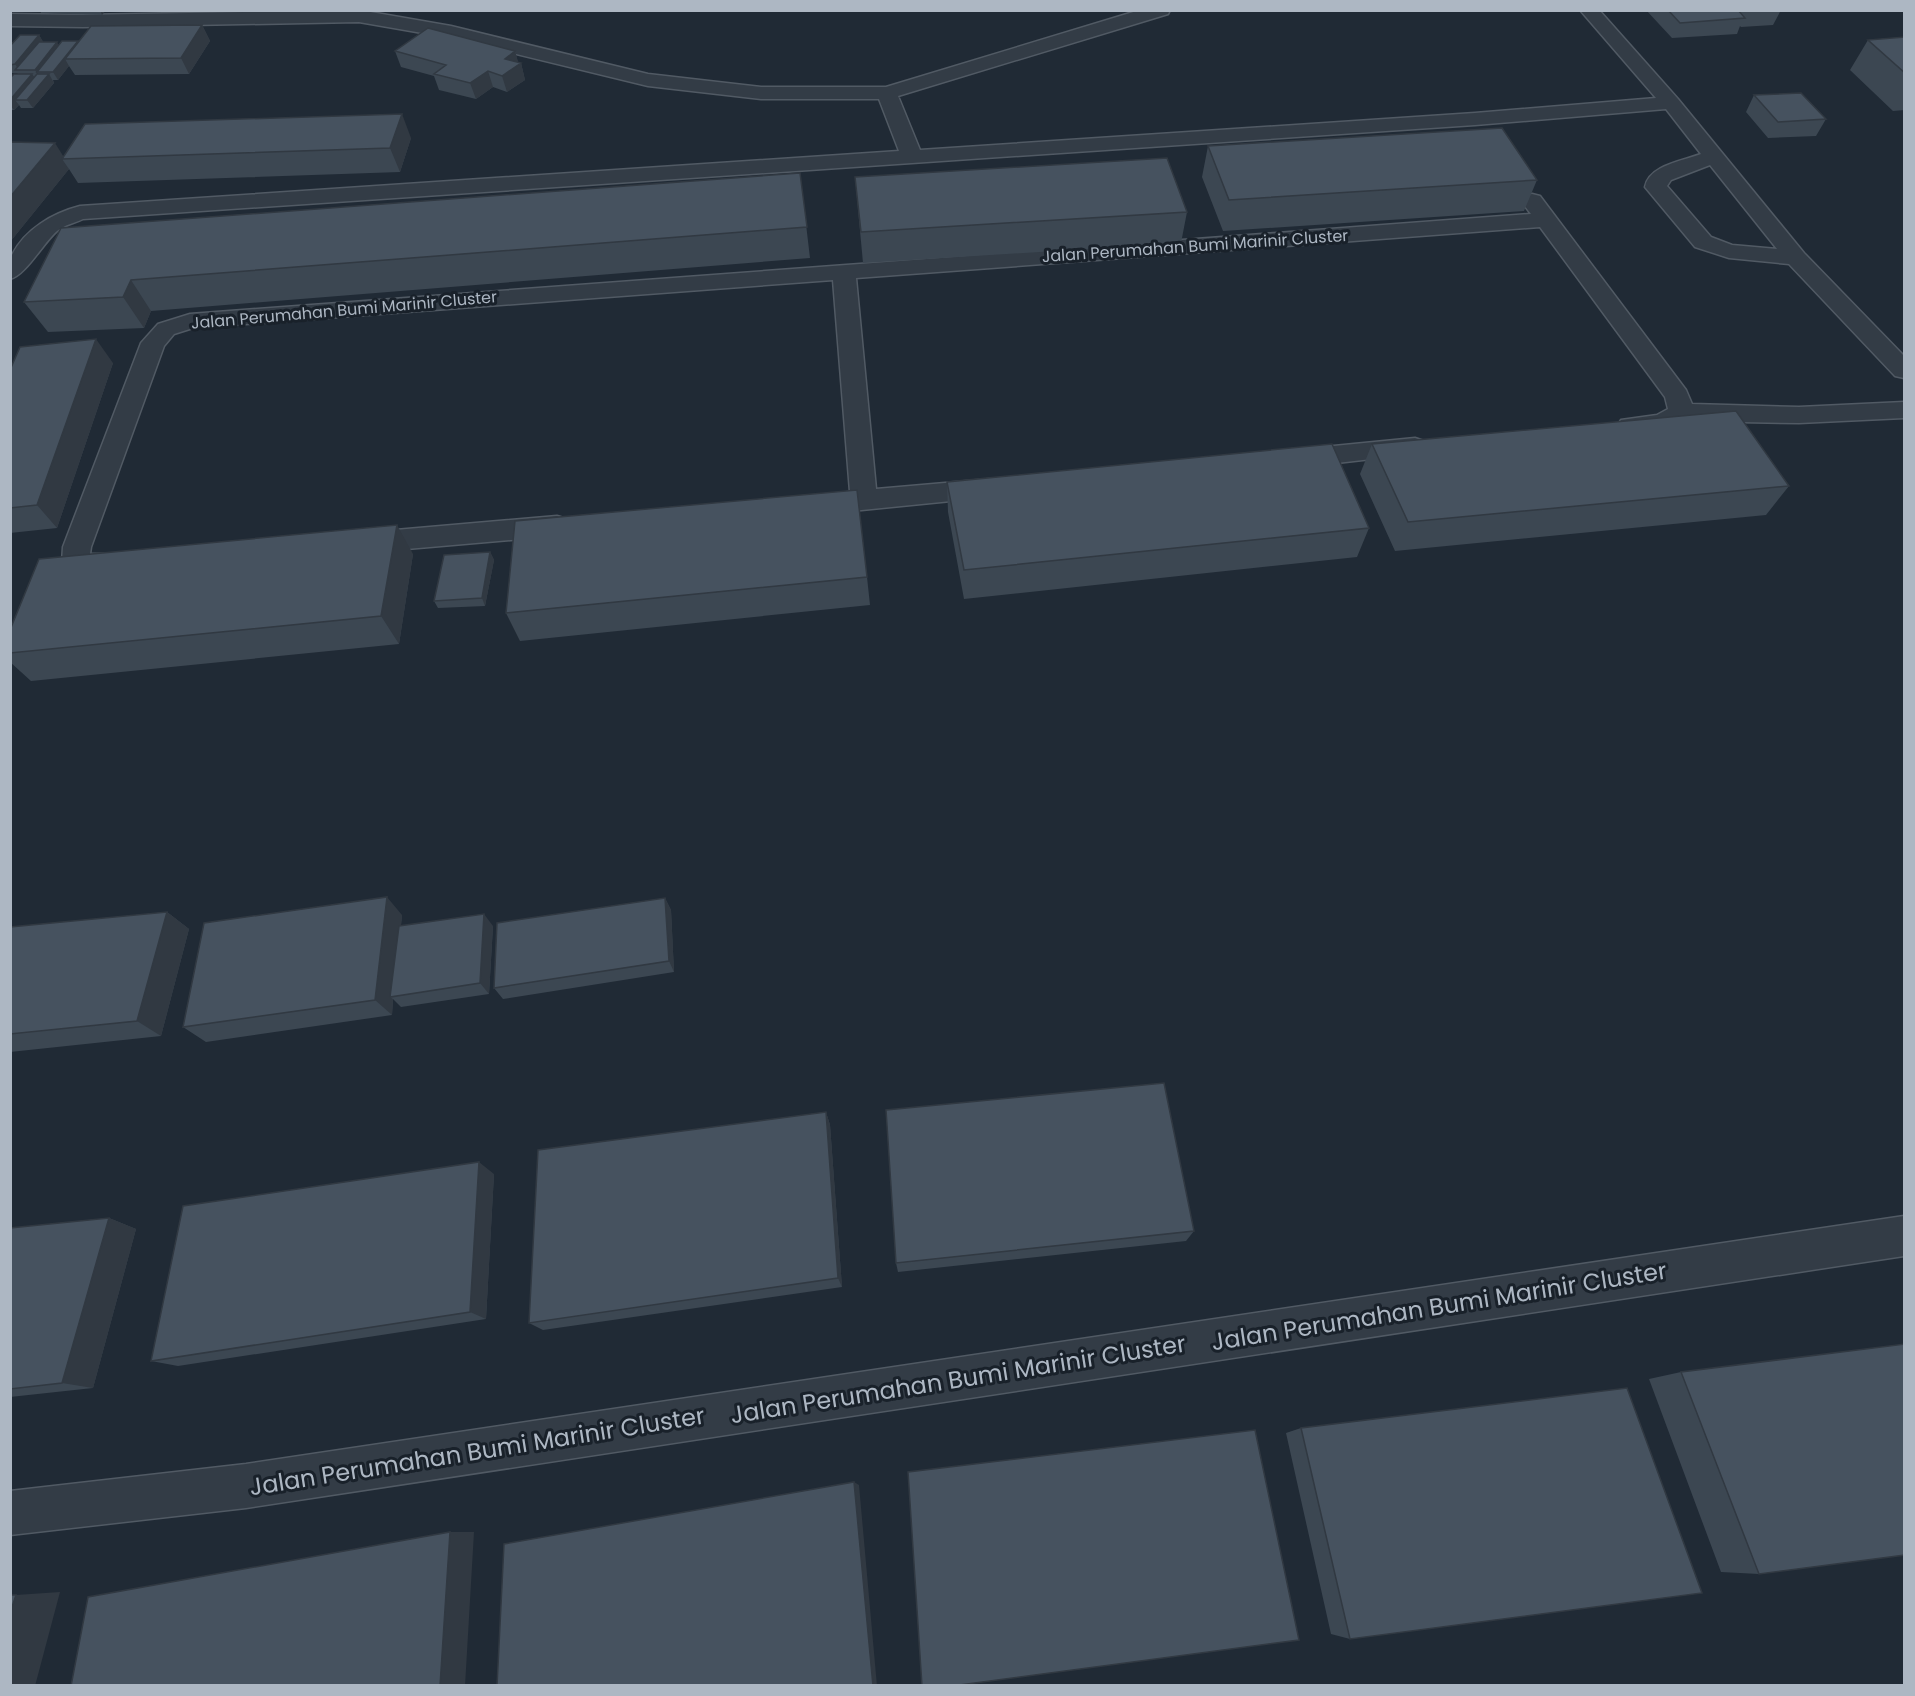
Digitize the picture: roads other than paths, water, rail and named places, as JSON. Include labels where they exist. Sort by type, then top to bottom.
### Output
[{"type":"street","points":[[10,20],[83,21],[359,16],[451,32],[648,80],[760,93],[887,93],[1161,10]]},
{"type":"street","points":[[1589,10],[1671,103],[1796,258],[1905,370]]},
{"type":"street","points":[[887,93],[912,158]]},
{"type":"street","points":[[10,272],[37,238],[52,224],[80,213],[912,158],[1481,128],[1671,103]]},
{"type":"street","points":[[1714,157],[1664,175],[1657,181],[1656,187],[1702,242],[1729,251],[1796,258]]},
{"type":"street","points":[[1520,183],[1545,220],[1677,396],[1681,412]]},
{"type":"street","name":"Jalan Perumahan Bumi Marinir Cluster","points":[[140,561],[93,565],[76,562],[77,547],[153,343],[166,329],[190,321],[1545,220]]},
{"type":"street","points":[[844,271],[864,501]]},
{"type":"street","points":[[1604,429],[1663,423],[1681,412],[1799,415],[1905,410]]},
{"type":"street","points":[[1270,461],[1437,445]]},
{"type":"street","points":[[793,507],[1019,486]]},
{"type":"street","points":[[342,544],[579,525]]},
{"type":"street","name":"Jalan Perumahan Bumi Marinir Cluster","points":[[10,1513],[246,1486],[1905,1236]]}]
